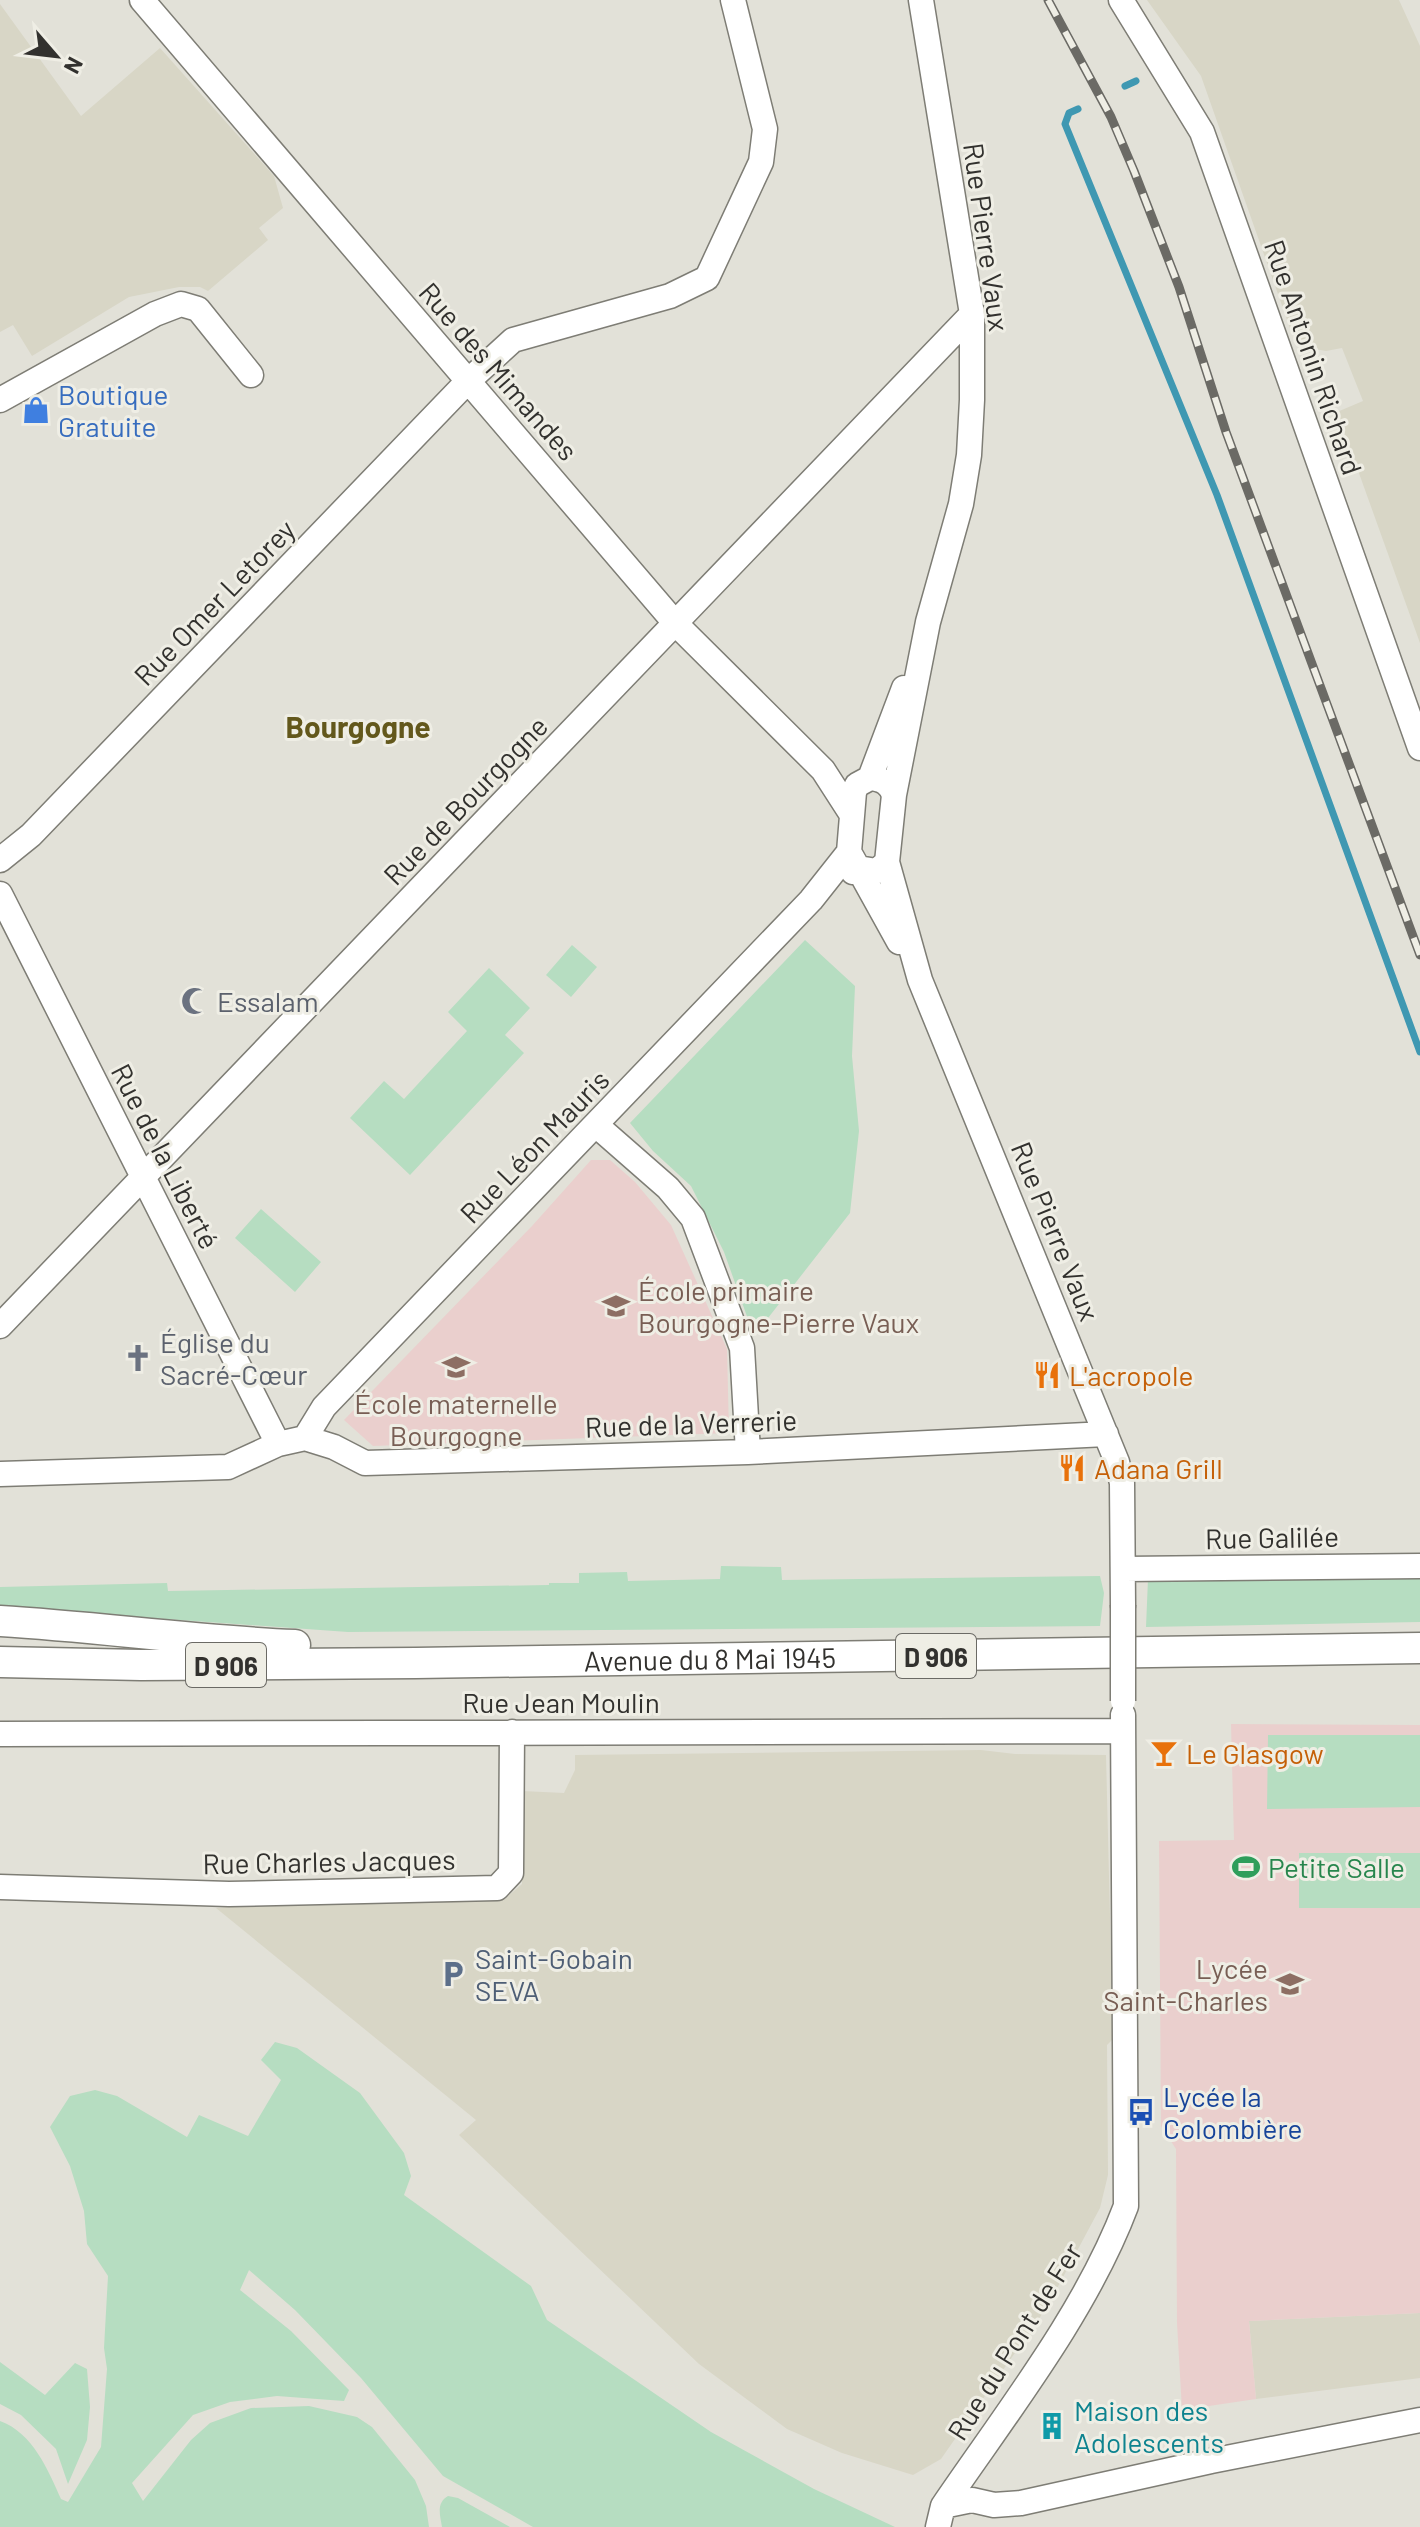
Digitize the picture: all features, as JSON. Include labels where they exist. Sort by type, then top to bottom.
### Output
[{"type":"main road","points":[[0,1621],[221,1641],[338,1647],[416,1663]]},
{"type":"main road","name":"Avenue du 8 Mai 1945","points":[[0,1662],[141,1665],[416,1663],[1420,1648]]},
{"type":"main road","points":[[0,1682],[141,1665]]},
{"type":"street","name":"Rue des Mimandes","points":[[142,0],[676,624],[823,770],[852,815]]},
{"type":"street","name":"Rue Omer Letorey","points":[[0,860],[31,835],[467,382],[513,340],[670,296],[707,278],[761,162],[765,129],[733,0]]},
{"type":"street","name":"Rue Pierre Vaux","points":[[921,0],[972,314],[969,455],[961,504],[928,622]]},
{"type":"street","name":"Rue Antonin Richard","points":[[1121,0],[1202,132],[1420,748]]},
{"type":"street","points":[[0,400],[155,314],[181,304],[198,309],[251,375]]},
{"type":"street","name":"Rue de Bourgogne","points":[[0,1326],[972,314]]},
{"type":"street","points":[[920,980],[854,860],[852,815],[854,792],[867,780],[928,622]]},
{"type":"street","points":[[920,980],[887,862],[894,795],[928,622]]},
{"type":"street","points":[[823,770],[884,781],[894,795]]},
{"type":"street","points":[[854,860],[877,871],[887,862]]},
{"type":"street","name":"Rue Léon Mauris","points":[[305,1438],[324,1407],[811,900],[854,860]]},
{"type":"street","name":"Rue de la Liberté","points":[[0,894],[278,1444]]},
{"type":"street","name":"Rue Pierre Vaux","points":[[920,980],[1106,1434],[1122,1483],[1125,1569],[1123,1701]]},
{"type":"street","points":[[596,1125],[668,1188],[693,1218],[742,1348],[748,1452]]},
{"type":"street","name":"Rue de la Verrerie","points":[[305,1438],[334,1447],[365,1463],[748,1452],[1106,1434]]},
{"type":"street","points":[[0,1474],[228,1467],[278,1444],[305,1438]]},
{"type":"street","name":"Rue Galilée","points":[[1125,1569],[1420,1566]]},
{"type":"street","name":"Rue du Pont de Fer","points":[[940,2516],[1066,2324],[1105,2256],[1126,2206],[1123,1701]]},
{"type":"street","name":"Rue Jean Moulin","points":[[0,1734],[1122,1731]]},
{"type":"street","name":"Rue Charles Jacques","points":[[0,1887],[229,1894],[497,1888],[511,1873],[512,1732]]},
{"type":"street","points":[[940,2516],[972,2500],[994,2505],[1021,2503],[1211,2461],[1420,2420]]},
{"type":"shaded area","points":[[1147,0],[1399,0],[1420,46],[1420,643],[1337,412],[1363,401],[1342,348],[1326,351],[1315,349],[1298,341],[1291,331],[1201,76]]},
{"type":"shaded area","points":[[0,4],[81,116],[160,48],[274,176],[283,208],[259,228],[268,240],[208,291],[200,287],[179,287],[129,297],[32,356],[13,325],[0,332]]},
{"type":"shaded area","name":"École primaire Bourgogne-Pierre Vaux","points":[[591,1160],[610,1160],[635,1182],[671,1225],[727,1349],[729,1433],[373,1446],[344,1420],[532,1226]]},
{"type":"shaded area","name":"Lycée Saint-Charles","points":[[1231,1724],[1420,1725],[1420,2313],[1249,2321],[1256,2399],[1182,2410],[1177,2323],[1176,2149],[1161,2126],[1159,1841],[1234,1840]]},
{"type":"shaded area","name":"Saint-Gobain SEVA","points":[[981,1750],[1015,1754],[1106,1755],[1113,2039],[1107,2045],[1108,2175],[1100,2208],[1047,2307],[941,2459],[913,2475],[842,2453],[787,2429],[699,2364],[459,2135],[476,2120],[216,1908],[379,1896],[475,1895],[505,1899],[522,1884],[522,1791],[564,1793],[575,1770],[575,1755]]},
{"type":"shaded area","points":[[1420,2313],[1420,2378],[1256,2399],[1249,2321]]},
{"type":"green space","points":[[805,940],[855,986],[852,1056],[859,1131],[850,1213],[754,1336],[724,1252],[691,1186],[653,1151],[630,1123]]},
{"type":"green space","points":[[572,945],[597,967],[571,997],[546,975]]},
{"type":"green space","points":[[489,968],[530,1008],[505,1035],[524,1053],[410,1175],[350,1118],[384,1081],[404,1099],[467,1031],[448,1012]]},
{"type":"green space","points":[[261,1209],[321,1262],[295,1292],[235,1238]]},
{"type":"green space","points":[[721,1566],[781,1567],[782,1580],[1100,1576],[1104,1593],[1100,1626],[348,1632],[0,1607],[0,1587],[167,1583],[168,1591],[549,1585],[579,1583],[579,1573],[627,1572],[628,1581],[720,1579]]},
{"type":"green space","points":[[1420,1577],[1420,1622],[1146,1627],[1148,1579]]},
{"type":"green space","points":[[1268,1735],[1420,1735],[1420,1807],[1267,1809]]},
{"type":"green space","points":[[1299,1853],[1420,1853],[1420,1908],[1299,1908]]},
{"type":"green space","points":[[275,2042],[297,2048],[360,2093],[404,2153],[411,2176],[404,2195],[531,2286],[547,2320],[711,2432],[814,2489],[895,2527],[533,2527],[443,2476],[361,2378],[295,2310],[249,2270],[240,2290],[291,2331],[349,2390],[344,2401],[277,2396],[230,2402],[193,2415],[132,2483],[143,2501],[191,2440],[210,2423],[251,2408],[309,2406],[357,2417],[372,2427],[415,2480],[426,2506],[429,2527],[0,2527],[0,2421],[22,2434],[30,2443],[45,2465],[61,2499],[68,2502],[101,2447],[107,2369],[104,2348],[108,2276],[87,2244],[84,2211],[70,2166],[50,2127],[70,2096],[95,2090],[117,2096],[187,2137],[199,2115],[248,2136],[281,2080],[261,2060]]},
{"type":"green space","points":[[0,2362],[45,2395],[75,2363],[87,2369],[90,2407],[87,2440],[68,2484],[56,2449],[21,2415],[0,2404]]},
{"type":"green space","points":[[448,2496],[458,2498],[510,2527],[442,2527],[440,2506]]},
{"type":"waterway","points":[[1125,86],[1136,81]]},
{"type":"waterway","points":[[1078,109],[1069,113],[1065,124],[1217,495],[1420,1052]]},
{"type":"railway","points":[[1048,0],[1111,117],[1134,171],[1179,287],[1226,432],[1420,955]]},
{"type":"place","name":"Boutique Gratuite","points":[[36,410]]},
{"type":"place","name":"Essalam","points":[[195,1001]]},
{"type":"place","name":"École primaire Bourgogne-Pierre Vaux","points":[[616,1306]]},
{"type":"place","name":"Église du Sacré-Cœur","points":[[138,1358]]},
{"type":"place","name":"École maternelle Bourgogne","points":[[456,1367]]},
{"type":"place","name":"L'acropole","points":[[1047,1375]]},
{"type":"place","name":"Adana Grill","points":[[1072,1468]]},
{"type":"place","name":"Le Glasgow","points":[[1164,1753]]},
{"type":"place","name":"Petite Salle","points":[[1246,1867]]},
{"type":"place","name":"Saint-Gobain SEVA","points":[[453,1974]]},
{"type":"place","name":"Lycée Saint-Charles","points":[[1290,1984]]},
{"type":"place","name":"Lycée la Colombière","points":[[1141,2112]]},
{"type":"place","name":"Maison des Adolescents","points":[[1052,2426]]},
{"type":"district","name":"Bourgogne","points":[[358,726]]}]
